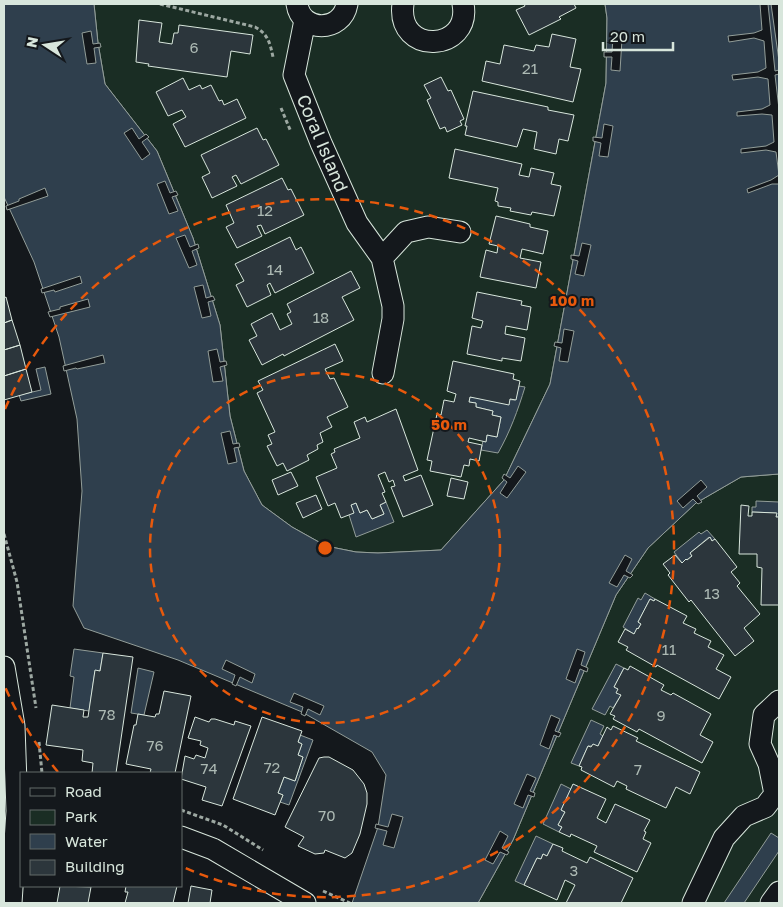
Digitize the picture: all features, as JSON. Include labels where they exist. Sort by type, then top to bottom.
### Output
[{"type":"street","name":"Coral Island","points":[[297,8],[316,26],[328,26],[338,21],[346,12],[347,4]]},
{"type":"street","points":[[403,4],[402,12],[404,23],[407,27],[418,38],[428,42],[440,42],[450,38],[463,21],[463,4]]},
{"type":"street","name":"Coral Island","points":[[297,8],[294,75],[321,143],[358,223],[382,258],[393,306],[393,319],[382,373]]},
{"type":"street","points":[[382,258],[406,232],[428,227],[460,232]]},
{"type":"street","points":[[4,667],[14,726],[19,812],[11,903]]},
{"type":"street","points":[[693,903],[724,838],[744,816],[772,811],[775,794],[769,764],[760,744],[764,715],[779,701]]},
{"type":"street","points":[[182,837],[214,849],[299,900]]},
{"type":"street","points":[[771,903],[779,892]]},
{"type":"path","points":[[160,4],[173,6]]},
{"type":"path","points":[[4,534],[16,582],[36,714]]},
{"type":"path","points":[[38,734],[42,772]]},
{"type":"path","points":[[323,890],[350,903]]},
{"type":"green space","points":[[94,4],[605,4],[607,18],[606,83],[550,384],[504,480],[441,550],[378,553],[356,552],[326,546],[292,527],[262,505],[244,471],[230,416],[220,325],[193,238],[157,151],[105,84]]},
{"type":"green space","points":[[779,474],[779,903],[478,903],[513,840],[616,595],[648,548],[696,503],[741,477]]},
{"type":"water","points":[[4,4],[94,4],[105,84],[157,151],[193,238],[220,325],[230,416],[244,471],[262,505],[292,527],[326,546],[356,552],[378,553],[441,550],[504,480],[550,384],[606,83],[607,18],[605,4],[771,4],[779,61],[779,474],[741,477],[696,503],[648,548],[616,595],[513,840],[478,903],[352,903],[378,827],[386,775],[372,752],[302,712],[178,660],[84,628],[73,606],[82,491],[77,419],[59,337],[34,262],[4,197]]},
{"type":"water","points":[[45,367],[51,394],[21,401],[19,395],[41,390],[36,369]]},
{"type":"water","points":[[519,386],[525,387],[513,421],[498,453],[481,450],[487,435],[497,437],[501,417],[492,415],[493,411],[476,407],[476,403],[469,402],[470,397],[515,400]]},
{"type":"water","points":[[756,501],[779,502],[779,517],[776,517],[776,513],[752,512],[752,507],[756,507]]},
{"type":"water","points":[[386,502],[394,522],[356,537],[349,515],[351,505],[356,503],[360,513],[367,510],[372,519],[384,514],[380,505]]},
{"type":"water","points":[[707,530],[715,539],[712,541],[709,537],[690,553],[692,556],[682,563],[674,552],[699,532],[701,534]]},
{"type":"water","points":[[645,593],[655,599],[654,601],[650,599],[638,622],[641,624],[634,634],[623,627],[638,598],[641,600]]},
{"type":"water","points":[[74,649],[103,653],[100,671],[95,671],[89,711],[70,708],[74,677],[70,676]]},
{"type":"water","points":[[616,664],[624,668],[614,687],[618,689],[621,695],[613,708],[610,706],[605,715],[592,709]]},
{"type":"water","points":[[138,668],[154,672],[144,715],[131,713]]},
{"type":"water","points":[[591,720],[604,726],[600,734],[603,736],[598,746],[588,746],[579,766],[571,763]]},
{"type":"water","points":[[300,735],[313,740],[289,805],[280,802],[283,795],[278,793],[284,777],[295,781],[303,757],[298,755],[302,744],[298,742]]},
{"type":"water","points":[[561,784],[571,789],[561,810],[565,812],[558,825],[562,827],[559,832],[543,824]]},
{"type":"water","points":[[771,833],[779,838],[779,851],[744,903],[724,903]]},
{"type":"water","points":[[536,836],[553,844],[547,856],[543,854],[541,859],[537,858],[524,885],[515,881]]},
{"type":"pier","points":[[760,4],[768,4],[775,71],[779,70],[779,74],[775,75],[779,109],[779,175],[776,152],[766,150],[741,153],[741,149],[766,146],[774,142],[772,115],[737,116],[737,112],[762,109],[770,105],[768,79],[758,77],[733,80],[732,75],[758,72],[766,68],[764,41],[754,38],[729,42],[728,36],[754,33],[762,30]]},
{"type":"pier","points":[[91,31],[93,44],[100,43],[101,47],[94,48],[96,63],[87,64],[82,33]]},
{"type":"pier","points":[[613,38],[622,39],[620,71],[611,70],[612,57],[604,57],[604,52],[612,52]]},
{"type":"pier","points":[[604,124],[613,126],[608,157],[599,156],[601,143],[593,141],[593,137],[602,138]]},
{"type":"pier","points":[[132,128],[139,139],[146,134],[149,137],[142,142],[150,154],[142,160],[124,133]]},
{"type":"pier","points":[[779,175],[779,184],[772,184],[748,193],[747,189]]},
{"type":"pier","points":[[165,181],[170,193],[176,191],[178,195],[172,197],[178,211],[169,214],[157,184]]},
{"type":"pier","points":[[45,188],[48,196],[7,210],[6,206]]},
{"type":"pier","points":[[185,235],[190,247],[198,244],[199,248],[192,251],[197,265],[189,268],[176,238]]},
{"type":"pier","points":[[582,243],[591,245],[584,276],[575,274],[578,261],[571,259],[571,255],[579,256]]},
{"type":"pier","points":[[80,276],[82,283],[55,292],[54,290],[42,293],[41,289]]},
{"type":"pier","points":[[203,285],[206,298],[213,296],[215,300],[208,302],[211,316],[202,318],[194,287]]},
{"type":"pier","points":[[88,299],[90,307],[50,317],[48,312],[60,309],[60,307]]},
{"type":"pier","points":[[564,329],[574,331],[568,362],[559,361],[561,348],[554,346],[555,342],[562,343]]},
{"type":"pier","points":[[217,349],[220,362],[226,361],[227,365],[220,367],[223,381],[213,382],[208,351]]},
{"type":"pier","points":[[103,355],[105,363],[64,371],[63,366]]},
{"type":"pier","points":[[230,431],[233,444],[239,443],[240,447],[234,448],[237,462],[228,464],[221,433]]},
{"type":"pier","points":[[518,466],[526,472],[507,498],[500,493],[507,482],[502,478],[504,474],[510,478]]},
{"type":"pier","points":[[701,480],[707,487],[697,496],[702,502],[698,504],[693,499],[683,508],[677,501]]},
{"type":"pier","points":[[625,555],[632,559],[626,571],[633,575],[630,578],[624,575],[617,587],[609,583]]},
{"type":"pier","points":[[577,649],[585,652],[581,665],[588,668],[587,672],[580,669],[575,683],[566,679]]},
{"type":"pier","points":[[226,660],[255,674],[252,683],[240,677],[236,686],[232,684],[235,675],[222,669]]},
{"type":"pier","points":[[294,693],[324,706],[320,715],[308,709],[305,716],[301,714],[303,707],[290,702]]},
{"type":"pier","points":[[551,715],[560,719],[555,731],[561,733],[559,737],[554,735],[549,749],[540,745]]},
{"type":"pier","points":[[527,774],[536,778],[530,791],[535,793],[534,797],[528,795],[523,808],[514,804]]},
{"type":"pier","points":[[392,814],[403,817],[394,848],[383,845],[387,831],[375,828],[376,824],[388,827]]},
{"type":"pier","points":[[500,831],[508,836],[502,848],[509,852],[507,855],[500,852],[493,864],[485,860]]},
{"type":"building","points":[[524,4],[574,4],[576,8],[559,17],[561,19],[529,35],[516,10],[525,6]]},
{"type":"building","points":[[139,20],[162,23],[159,42],[172,44],[174,33],[178,33],[179,25],[253,35],[250,54],[231,51],[227,77],[148,66],[149,64],[136,62]]},
{"type":"building","points":[[552,34],[576,39],[570,67],[581,69],[573,102],[482,81],[486,61],[500,64],[504,45],[534,51],[536,45],[549,47]]},
{"type":"building","points":[[441,77],[448,91],[451,90],[464,119],[460,121],[462,125],[447,132],[445,127],[440,129],[427,100],[431,98],[424,85]]},
{"type":"building","points":[[183,78],[189,90],[200,85],[202,89],[211,85],[219,101],[222,100],[224,105],[237,99],[246,118],[185,147],[173,124],[186,117],[182,110],[168,116],[156,92]]},
{"type":"building","points":[[473,91],[548,107],[548,110],[574,115],[568,141],[559,139],[556,154],[534,149],[537,132],[523,129],[517,147],[465,135],[467,126],[465,126]]},
{"type":"building","points":[[257,128],[263,140],[266,139],[279,165],[241,184],[236,175],[232,177],[237,186],[212,198],[202,177],[210,173],[201,155]]},
{"type":"building","points":[[455,149],[522,164],[519,175],[529,177],[531,168],[554,173],[551,184],[561,186],[554,216],[532,212],[531,215],[510,211],[511,208],[498,206],[498,202],[495,201],[498,188],[449,178]]},
{"type":"building","points":[[282,178],[288,190],[291,189],[304,215],[265,234],[261,225],[257,226],[262,236],[237,248],[226,227],[234,223],[226,205]]},
{"type":"building","points":[[496,216],[530,224],[530,227],[548,231],[543,254],[522,249],[520,258],[541,262],[536,288],[480,277],[486,250],[497,253],[498,246],[489,244]]},
{"type":"building","points":[[290,237],[296,250],[301,247],[314,273],[275,293],[270,283],[267,285],[271,295],[247,307],[236,285],[244,281],[235,264]]},
{"type":"building","points":[[351,271],[360,288],[342,297],[354,320],[284,356],[283,354],[262,365],[249,340],[257,336],[251,324],[272,313],[280,330],[292,324],[287,314],[291,312],[287,304]]},
{"type":"building","points":[[477,292],[522,301],[521,305],[531,307],[527,330],[506,326],[505,334],[525,338],[521,361],[502,358],[502,361],[467,354],[472,326],[481,328],[483,321],[472,318]]},
{"type":"building","points":[[6,297],[12,320],[4,323],[4,298]]},
{"type":"building","points":[[12,320],[20,345],[4,350],[4,323]]},
{"type":"building","points":[[335,344],[343,361],[325,369],[330,379],[334,378],[348,407],[327,417],[332,427],[320,433],[323,442],[317,445],[318,449],[307,455],[309,460],[287,471],[283,463],[277,466],[267,446],[272,444],[268,435],[275,432],[257,393],[263,390],[258,381]]},
{"type":"building","points":[[20,345],[26,369],[4,376],[4,350]]},
{"type":"building","points":[[453,361],[514,374],[513,379],[520,381],[516,400],[510,399],[509,405],[470,397],[469,402],[476,403],[476,407],[493,411],[492,415],[501,417],[497,437],[487,435],[486,442],[469,438],[468,442],[482,445],[479,461],[470,459],[469,466],[464,465],[461,477],[430,471],[432,461],[427,460],[437,414],[441,415],[444,400],[454,402],[456,394],[447,391]]},
{"type":"building","points":[[26,369],[32,392],[4,400],[4,376]]},
{"type":"building","points":[[396,409],[418,470],[403,476],[405,481],[421,475],[433,505],[403,517],[391,487],[395,486],[393,480],[389,482],[385,472],[378,475],[385,492],[382,493],[386,502],[380,505],[384,514],[372,519],[367,510],[360,513],[356,503],[351,505],[354,513],[341,518],[335,503],[328,506],[316,477],[337,468],[331,454],[335,452],[334,449],[360,438],[354,422],[365,417],[367,422]]},
{"type":"building","points":[[291,472],[298,486],[278,495],[272,480]]},
{"type":"building","points":[[451,478],[468,482],[464,499],[447,496]]},
{"type":"building","points":[[316,495],[322,509],[303,518],[296,503]]},
{"type":"building","points":[[741,505],[749,506],[748,516],[752,516],[752,512],[777,513],[776,517],[779,517],[779,605],[761,605],[762,568],[757,567],[757,554],[739,554]]},
{"type":"building","points":[[710,537],[712,541],[715,539],[737,567],[731,572],[740,583],[737,586],[760,614],[744,628],[754,641],[735,656],[691,600],[689,602],[668,575],[670,573],[663,564],[675,555],[682,563],[692,556],[690,553]]},
{"type":"building","points":[[650,599],[654,601],[655,599],[687,616],[683,623],[696,629],[694,633],[711,641],[708,647],[724,655],[716,669],[731,677],[719,699],[657,665],[656,667],[626,650],[628,647],[618,642],[625,629],[634,634],[638,629],[641,624],[638,622]]},
{"type":"building","points":[[103,653],[133,657],[116,772],[92,772],[93,763],[82,761],[83,750],[46,745],[52,705],[84,710],[83,717],[88,717],[95,670],[100,671]]},
{"type":"building","points":[[630,666],[664,685],[661,690],[671,695],[673,693],[711,714],[700,735],[713,742],[702,763],[639,729],[637,732],[613,719],[615,716],[610,714],[621,695],[616,693],[618,689],[614,687],[624,668],[628,670]]},
{"type":"building","points":[[164,691],[191,696],[175,772],[150,772],[151,769],[126,764],[138,714],[155,717],[156,714],[159,714]]},
{"type":"building","points":[[195,717],[209,722],[211,719],[215,719],[234,725],[235,721],[251,726],[222,806],[202,800],[206,787],[182,779],[185,756],[194,759],[196,755],[205,758],[208,748],[200,745],[201,741],[188,738]]},
{"type":"building","points":[[262,717],[302,731],[298,742],[302,744],[298,755],[303,757],[295,781],[284,777],[278,793],[283,795],[275,815],[233,799]]},
{"type":"building","points":[[613,726],[638,738],[636,741],[700,772],[690,794],[676,787],[666,808],[626,789],[627,786],[617,781],[614,787],[581,770],[582,767],[579,766],[588,746],[591,747],[593,744],[598,746],[607,727],[611,730]]},
{"type":"building","points":[[329,757],[353,770],[364,784],[367,793],[367,804],[360,834],[352,853],[345,858],[325,850],[324,853],[315,854],[298,846],[304,837],[285,827],[319,758]]},
{"type":"building","points":[[573,784],[606,799],[597,818],[606,823],[615,804],[650,820],[644,831],[646,832],[643,839],[651,843],[637,872],[594,852],[597,846],[571,834],[570,837],[559,832],[562,827],[558,825],[565,812],[561,810]]},
{"type":"building","points":[[553,844],[563,848],[562,851],[587,863],[590,857],[633,878],[621,903],[566,903],[575,885],[565,880],[557,900],[524,885],[537,858],[541,859],[543,854],[547,856]]},
{"type":"building","points":[[191,886],[212,890],[210,903],[188,903]]},
{"type":"building","points":[[60,887],[91,887],[88,903],[57,903]]},
{"type":"building","points":[[126,887],[177,887],[173,903],[125,903],[128,892],[125,892]]}]
